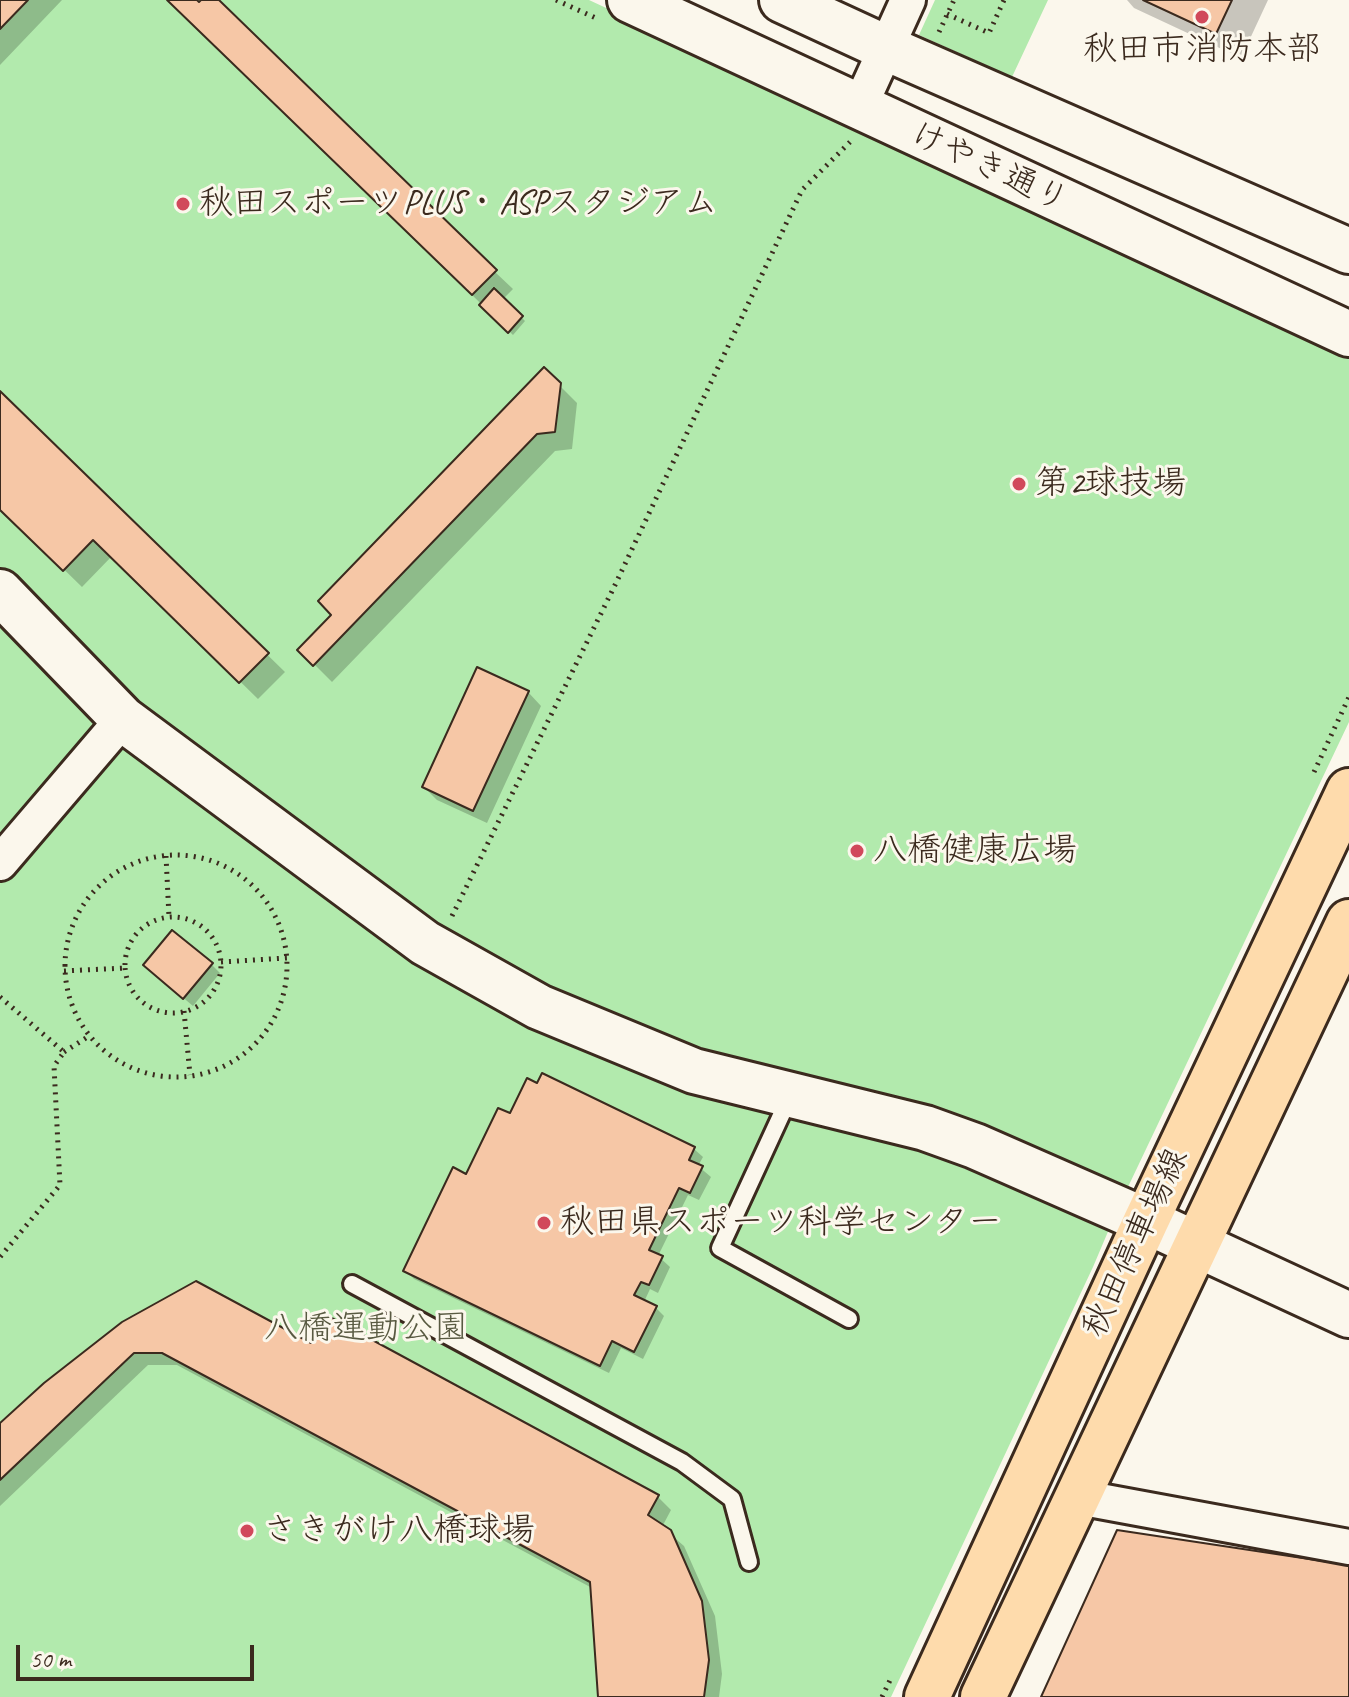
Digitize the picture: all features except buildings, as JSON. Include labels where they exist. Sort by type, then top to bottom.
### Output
[{"type":"main road","name":"秋田停車場線","points":[[927,1697],[1146,1221],[1349,791]]},
{"type":"main road","name":"秋田停車場線","points":[[983,1697],[1349,922]]},
{"type":"street","name":"けやき通り","points":[[630,0],[856,122],[1349,334]]},
{"type":"street","name":"けやき通り","points":[[782,0],[1349,251]]},
{"type":"street","points":[[856,122],[908,0]]},
{"type":"street","points":[[0,592],[123,719],[425,943],[539,1007],[694,1071],[925,1128],[975,1146],[1349,1315]]},
{"type":"street","points":[[0,863],[123,719]]},
{"type":"street","points":[[1078,1497],[1349,1547]]},
{"type":"lane","points":[[790,1095],[720,1248],[849,1319]]},
{"type":"lane","points":[[352,1284],[682,1462],[732,1499],[749,1562]]},
{"type":"path","points":[[939,33],[954,0]]},
{"type":"path","points":[[947,14],[989,33],[1004,0]]},
{"type":"path","points":[[436,949],[622,569],[802,190],[856,122]]},
{"type":"path","points":[[189,855],[226,866],[257,889],[278,921],[287,958],[284,993],[269,1025],[246,1052],[216,1070],[182,1077],[147,1074],[115,1059],[89,1036],[71,1006],[64,971],[69,933],[86,899],[115,872],[150,857],[166,856],[189,855]]},
{"type":"path","points":[[166,856],[169,917]]},
{"type":"path","points":[[169,917],[184,918],[210,934],[221,962],[219,978],[200,1005],[168,1013],[152,1008],[138,998],[129,985],[125,968],[126,953],[132,939],[155,920],[169,917]]},
{"type":"path","points":[[221,962],[287,958]]},
{"type":"path","points":[[64,971],[125,968]]},
{"type":"path","points":[[0,997],[64,1052]]},
{"type":"path","points":[[184,1011],[190,1075]]},
{"type":"path","points":[[0,1257],[60,1185],[54,1066],[64,1052],[89,1036]]},
{"type":"green space","name":"八橋運動公園","points":[[0,0],[589,0],[1349,353],[1349,722],[1118,1208],[891,1697],[0,1697]]},
{"type":"green space","points":[[935,0],[1048,0],[1012,77],[919,35]]},
{"type":"place","name":"秋田市消防本部","points":[[1202,17]]},
{"type":"place","name":"秋田スポーツPLUS・ASPスタジアム","points":[[183,204]]},
{"type":"place","name":"第2球技場","points":[[1019,484]]},
{"type":"place","name":"八橋健康広場","points":[[857,851]]},
{"type":"place","name":"秋田県スポーツ科学センター","points":[[544,1223]]},
{"type":"place","name":"さきがけ八橋球場","points":[[247,1531]]}]
